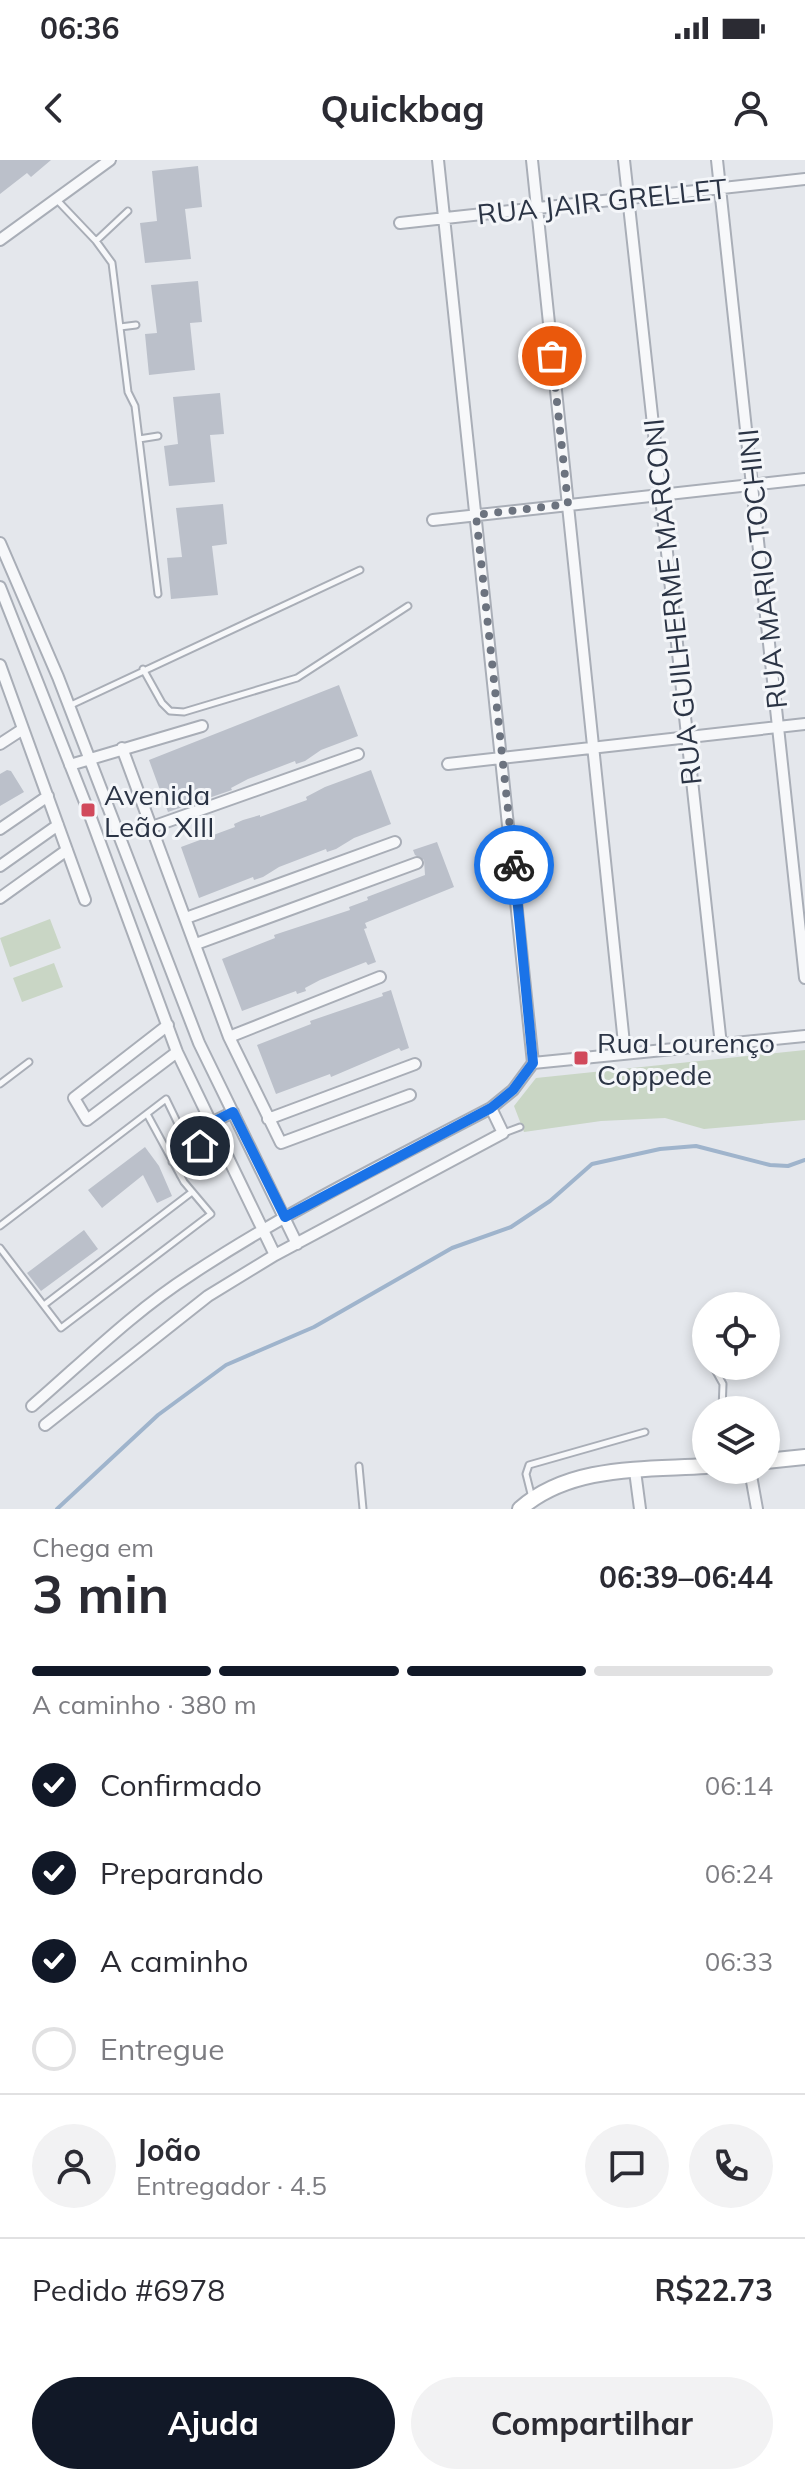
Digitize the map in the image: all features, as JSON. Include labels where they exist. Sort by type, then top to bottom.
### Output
[{"type":"main road","points":[[780,1460],[805,1457]]},
{"type":"main road","points":[[525,1506],[580,1477],[692,1467]]},
{"type":"street","points":[[0,240],[110,160]]},
{"type":"street","points":[[32,1406],[146,1308],[190,1275],[285,1217],[491,1108],[513,1090],[533,1063],[438,160]]},
{"type":"street","points":[[532,160],[625,1053]]},
{"type":"street","name":"RUA GUILHERME MARCONI","points":[[624,160],[721,1045]]},
{"type":"street","name":"RUA MARIO TOCHINI","points":[[717,160],[805,978]]},
{"type":"street","name":"RUA JAIR GRELLET","points":[[400,223],[805,179]]},
{"type":"street","points":[[433,520],[805,479]]},
{"type":"street","points":[[0,543],[68,706],[199,1043],[297,1244]]},
{"type":"street","points":[[0,587],[177,1052],[275,1255]]},
{"type":"street","points":[[0,665],[85,900]]},
{"type":"street","points":[[448,764],[805,724]]},
{"type":"street","points":[[70,765],[202,726]]},
{"type":"street","points":[[0,744],[23,729]]},
{"type":"street","points":[[122,748],[229,1037],[281,1143],[410,1095]]},
{"type":"street","points":[[152,827],[358,754]]},
{"type":"street","points":[[0,829],[48,796]]},
{"type":"street","points":[[0,866],[58,825]]},
{"type":"street","points":[[186,918],[395,842]]},
{"type":"street","points":[[0,898],[67,850]]},
{"type":"street","points":[[196,944],[417,863]]},
{"type":"street","points":[[229,1037],[380,977]]},
{"type":"street","points":[[168,1025],[74,1098],[87,1120],[177,1052]]},
{"type":"street","points":[[533,1063],[805,1036]]},
{"type":"street","points":[[268,1119],[415,1064]]},
{"type":"street","points":[[45,1425],[208,1296],[275,1255],[503,1133],[491,1108]]},
{"type":"street","points":[[213,1128],[233,1112]]},
{"type":"street","points":[[635,1471],[640,1509]]},
{"type":"street","points":[[753,1484],[757,1509]]},
{"type":"lane","points":[[56,199],[96,241],[112,263],[128,392],[135,406],[158,594]]},
{"type":"lane","points":[[96,241],[128,211]]},
{"type":"lane","points":[[120,327],[136,325]]},
{"type":"lane","points":[[139,439],[158,436]]},
{"type":"lane","points":[[68,706],[360,570]]},
{"type":"lane","points":[[143,669],[162,703],[170,711],[184,712],[297,678],[408,606]]},
{"type":"lane","points":[[0,1084],[29,1062]]},
{"type":"lane","points":[[0,1226],[166,1099],[183,1134]]},
{"type":"lane","points":[[0,1248],[61,1328],[211,1214],[180,1175],[147,1114]]},
{"type":"lane","points":[[503,1133],[520,1127]]},
{"type":"lane","points":[[172,1162],[192,1151],[213,1128]]},
{"type":"lane","points":[[180,1175],[208,1160],[228,1159]]},
{"type":"lane","points":[[44,1305],[192,1192]]},
{"type":"lane","points":[[525,1506],[529,1465],[645,1432]]},
{"type":"lane","points":[[359,1466],[363,1509]]},
{"type":"green space","points":[[50,919],[61,948],[10,967],[0,938]]},
{"type":"green space","points":[[54,963],[63,987],[22,1002],[13,978]]},
{"type":"green space","points":[[805,1050],[805,1120],[704,1129],[665,1118],[601,1121],[524,1132],[514,1106],[536,1078]]},
{"type":"building","points":[[0,160],[51,160],[31,177],[27,173],[0,194]]},
{"type":"building","points":[[198,166],[202,207],[185,209],[191,259],[145,263],[140,223],[157,221],[152,171]]},
{"type":"building","points":[[198,281],[202,322],[190,323],[195,370],[149,375],[145,334],[157,333],[151,285]]},
{"type":"building","points":[[220,393],[224,434],[210,435],[215,482],[169,486],[164,446],[178,444],[173,397]]},
{"type":"building","points":[[223,504],[227,544],[212,546],[218,595],[171,599],[167,558],[182,557],[176,508]]},
{"type":"building","points":[[339,685],[358,736],[321,750],[305,761],[296,764],[295,761],[248,779],[232,790],[168,812],[149,760]]},
{"type":"building","points":[[371,770],[391,824],[354,838],[336,849],[327,852],[326,849],[279,867],[263,877],[254,880],[253,877],[199,898],[181,847],[235,827],[234,824],[243,820],[307,800],[306,797],[325,787]]},
{"type":"building","points":[[11,771],[24,792],[0,806],[0,774]]},
{"type":"building","points":[[437,842],[454,887],[365,923],[367,928],[364,929],[376,962],[368,965],[366,962],[320,980],[305,988],[306,991],[297,994],[296,991],[242,1011],[222,959],[275,938],[274,935],[350,910],[349,907],[368,900],[367,897],[425,875],[424,860],[413,850]]},
{"type":"building","points":[[391,990],[409,1048],[401,1051],[399,1048],[331,1077],[330,1074],[276,1094],[257,1045],[311,1024],[310,1021],[383,996],[382,993]]},
{"type":"building","points":[[145,1147],[159,1166],[172,1196],[157,1203],[143,1175],[102,1208],[88,1190]]},
{"type":"building","points":[[84,1230],[98,1249],[41,1291],[27,1273]]},
{"type":"waterway","points":[[57,1509],[158,1415],[226,1365],[314,1327],[452,1248],[511,1227],[550,1201],[592,1164],[660,1149],[696,1146],[770,1165],[788,1166],[805,1160]]},
{"type":"way so far","points":[[514,865],[476,515],[568,504],[552,356]]},
{"type":"place","name":"Avenida Leão XIII","points":[[88,810]]},
{"type":"place","name":"Rua Lourenço Coppede","points":[[581,1058]]},
{"type":"route","points":[[200,1146],[215,1133],[211,1123],[233,1112],[285,1217],[491,1108],[513,1090],[533,1063],[514,865]]}]
